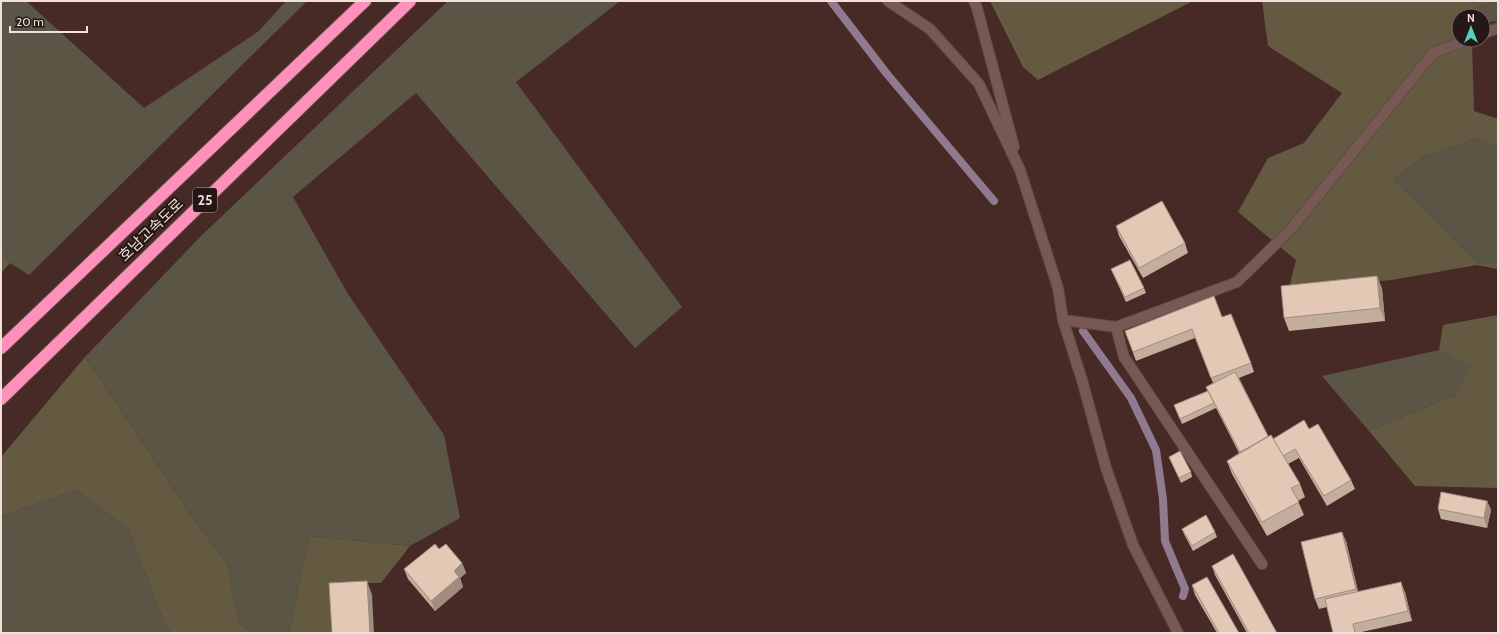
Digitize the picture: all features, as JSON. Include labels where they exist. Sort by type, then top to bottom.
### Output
[{"type":"highway","name":"호남고속도로","points":[[1,348],[365,1]]},
{"type":"highway","name":"호남고속도로","points":[[1,399],[410,1]]},
{"type":"street","points":[[888,1],[930,29],[979,84],[1020,170]]},
{"type":"street","points":[[974,1],[1020,170],[1058,288],[1063,320],[1082,380],[1106,468],[1133,545],[1178,633]]},
{"type":"street","points":[[1063,320],[1116,327],[1237,282],[1291,229],[1433,53],[1451,46]]},
{"type":"street","points":[[1116,327],[1124,357],[1262,564]]},
{"type":"shaded area","points":[[1,1],[26,1],[144,108],[259,31],[286,1],[307,1],[29,275],[10,263],[1,249]]},
{"type":"shaded area","points":[[448,1],[620,1],[516,82],[682,307],[635,348],[416,93],[293,197],[348,294],[444,435],[460,518],[410,546],[309,536],[289,633],[254,633],[239,624],[227,564],[195,521],[85,357],[201,236]]},
{"type":"shaded area","points":[[990,1],[1193,1],[1038,80],[1023,67]]},
{"type":"shaded area","points":[[1262,1],[1494,1],[1475,8],[1451,8],[1451,48],[1472,48],[1474,111],[1498,119],[1498,151],[1495,145],[1475,139],[1421,158],[1394,180],[1477,264],[1498,262],[1498,269],[1477,265],[1392,280],[1289,288],[1296,260],[1238,212],[1268,158],[1304,143],[1342,93],[1268,46]]},
{"type":"shaded area","points":[[1498,1],[1498,21],[1491,22],[1491,8],[1475,8]]},
{"type":"shaded area","points":[[1475,139],[1495,145],[1498,151],[1498,262],[1477,265],[1394,180],[1421,158]]},
{"type":"shaded area","points":[[1,249],[10,263],[1,273]]},
{"type":"shaded area","points":[[1498,315],[1498,488],[1415,486],[1369,431],[1455,395],[1472,366],[1439,350],[1443,325]]},
{"type":"shaded area","points":[[1439,350],[1473,366],[1455,395],[1369,431],[1322,376]]},
{"type":"shaded area","points":[[85,357],[195,521],[227,564],[239,624],[254,633],[171,633],[164,622],[128,529],[76,490],[1,516],[1,457]]},
{"type":"shaded area","points":[[76,490],[128,529],[164,622],[171,633],[1,633],[1,516]]},
{"type":"shaded area","points":[[309,536],[410,546],[381,583],[332,583],[331,633],[289,633]]},
{"type":"building","points":[[1162,201],[1185,243],[1139,268],[1116,226]]},
{"type":"building","points":[[1130,260],[1144,288],[1125,297],[1111,269]]},
{"type":"building","points":[[1377,276],[1380,308],[1284,318],[1281,286]]},
{"type":"building","points":[[1214,296],[1222,317],[1231,314],[1251,363],[1211,378],[1192,329],[1133,352],[1125,331]]},
{"type":"building","points":[[1235,372],[1268,436],[1240,452],[1206,387]]},
{"type":"building","points":[[1208,391],[1214,403],[1180,419],[1174,405]]},
{"type":"building","points":[[1304,420],[1309,429],[1318,424],[1351,480],[1324,496],[1295,449],[1283,456],[1273,439]]},
{"type":"building","points":[[1271,435],[1300,484],[1291,488],[1299,502],[1262,522],[1227,461]]},
{"type":"building","points":[[1180,451],[1191,472],[1179,478],[1169,457]]},
{"type":"building","points":[[1441,492],[1487,501],[1484,518],[1438,509]]},
{"type":"building","points":[[1206,515],[1215,532],[1192,546],[1182,529]]},
{"type":"building","points":[[1342,532],[1356,589],[1315,599],[1301,542]]},
{"type":"building","points":[[435,544],[439,549],[446,544],[462,563],[454,571],[459,577],[431,601],[404,569]]},
{"type":"building","points":[[1233,554],[1277,633],[1249,633],[1212,566]]},
{"type":"building","points":[[1207,577],[1239,633],[1219,633],[1192,585]]},
{"type":"building","points":[[367,581],[370,633],[332,633],[329,583]]},
{"type":"building","points":[[1401,582],[1408,611],[1353,624],[1355,633],[1333,633],[1325,599]]},
{"type":"waterway","points":[[831,1],[887,74],[994,201]]},
{"type":"waterway","points":[[1083,331],[1131,398],[1156,450],[1163,499],[1165,541],[1185,589],[1183,596]]}]
